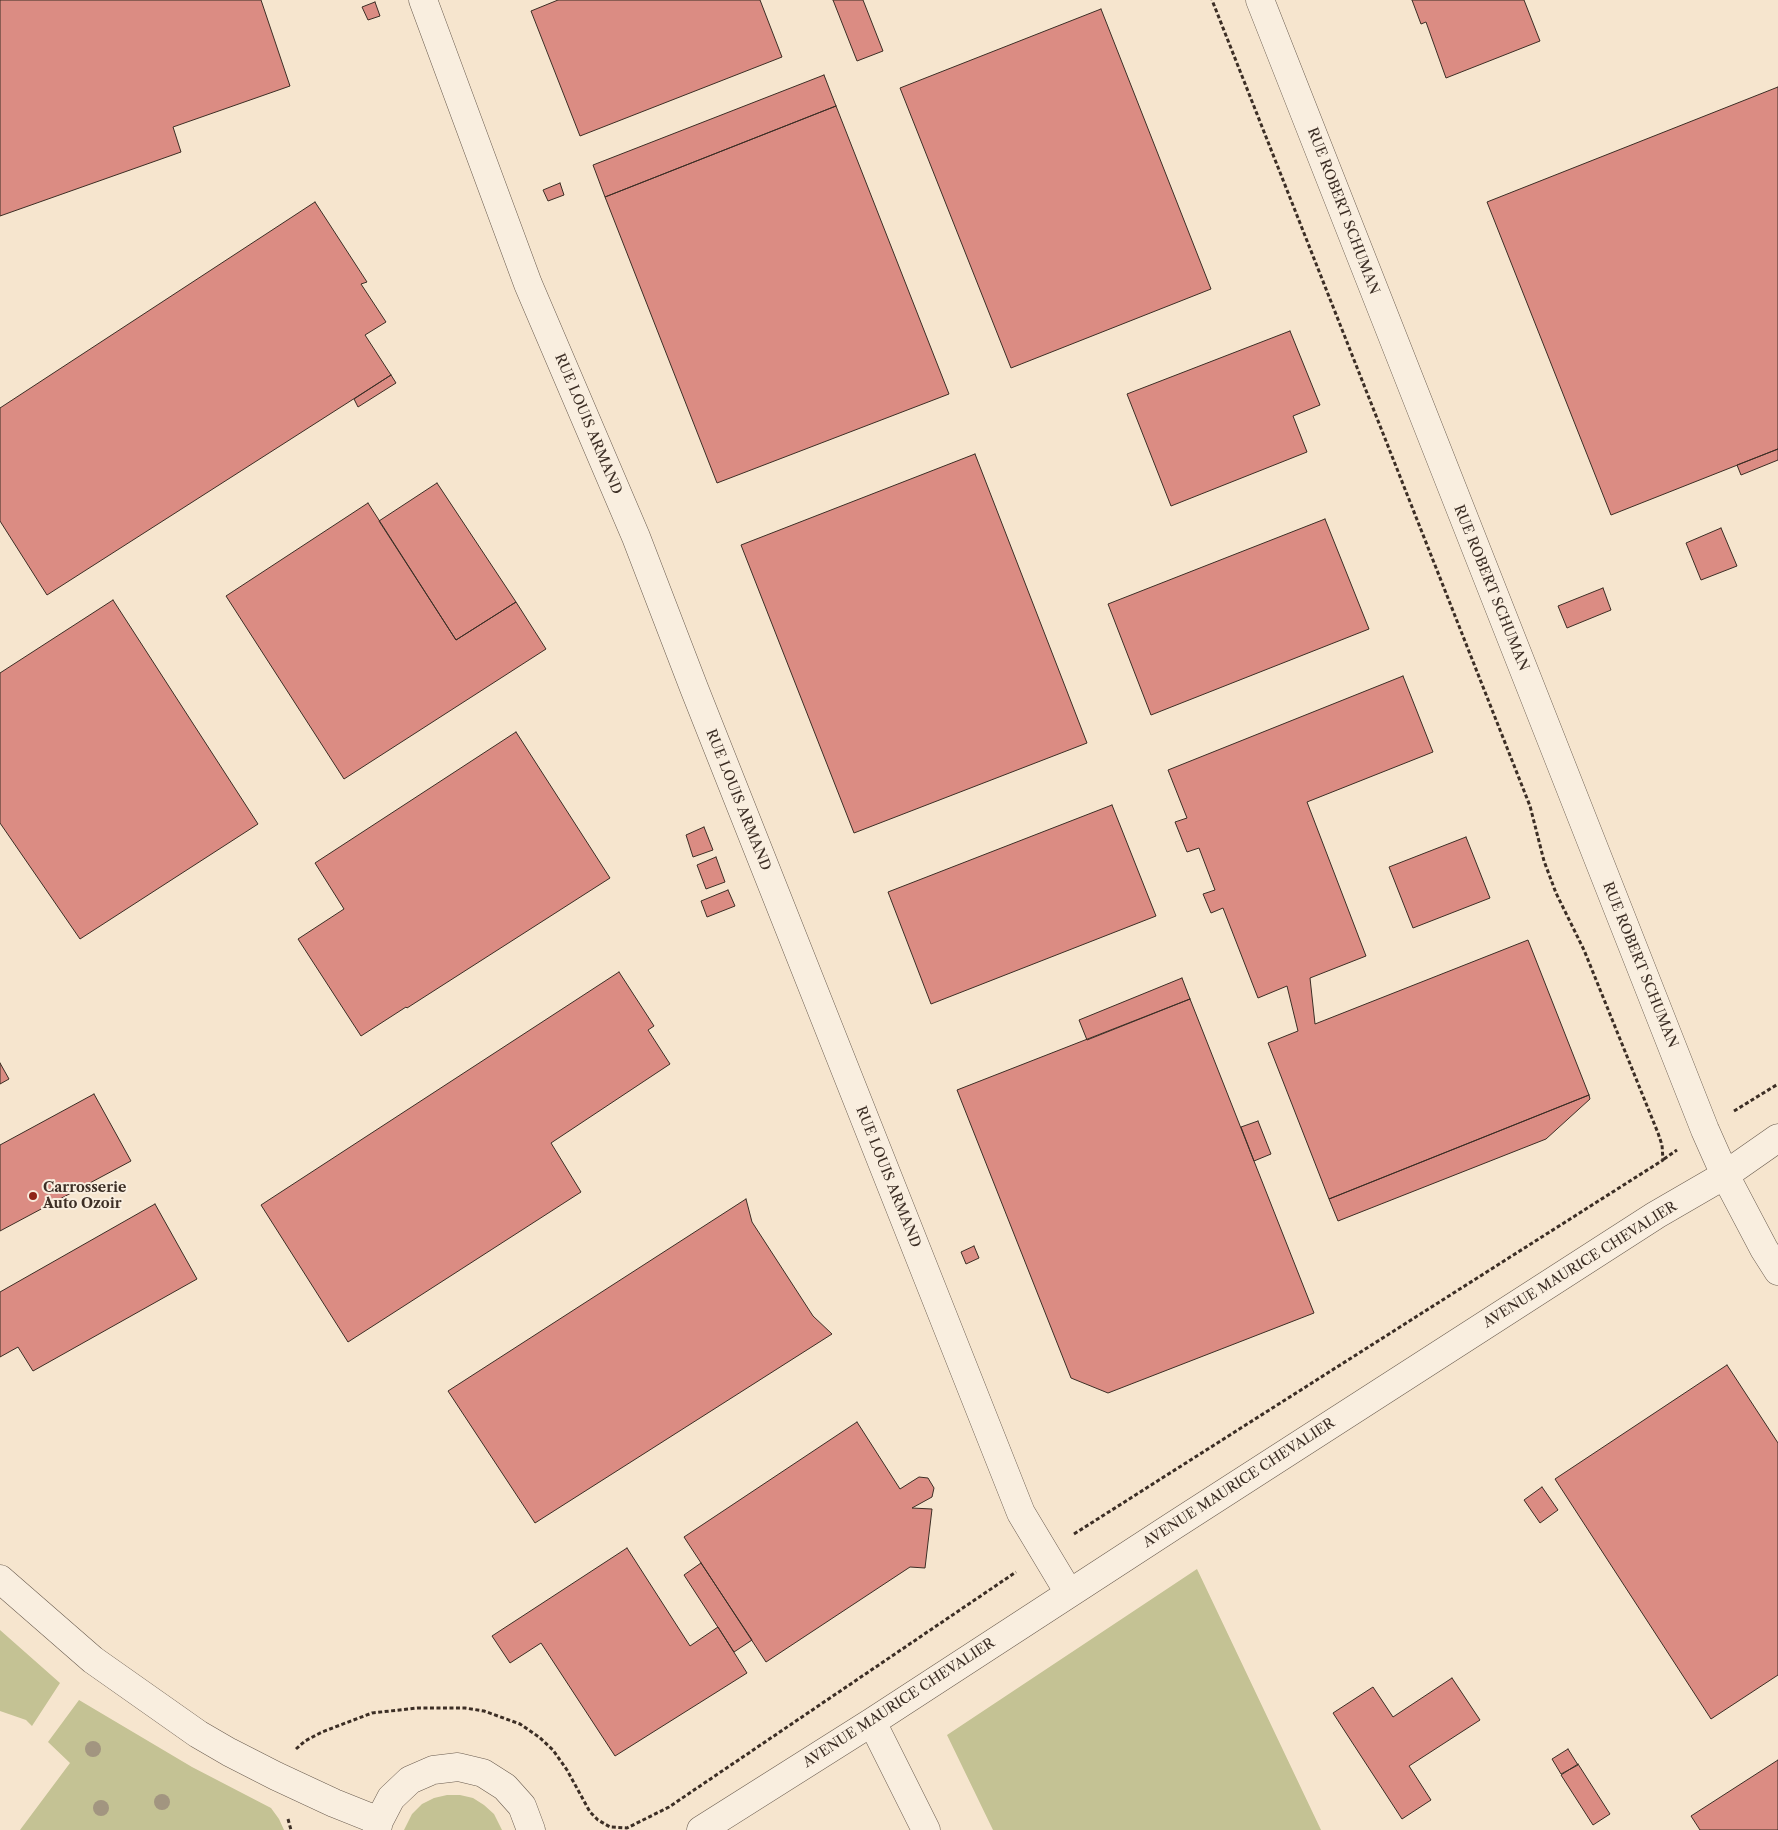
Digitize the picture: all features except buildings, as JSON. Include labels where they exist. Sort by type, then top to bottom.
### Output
[{"type":"street","name":"RUE LOUIS ARMAND","points":[[423,0],[528,284],[636,537],[701,707],[1021,1513],[1069,1593]]},
{"type":"street","name":"RUE ROBERT SCHUMAN","points":[[1260,0],[1705,1130],[1764,1249],[1778,1271]]},
{"type":"street","name":"AVENUE MAURICE CHEVALIER","points":[[701,1830],[872,1722],[1656,1215],[1726,1175],[1778,1138]]},
{"type":"street","points":[[0,1579],[94,1660],[198,1734],[228,1752],[378,1825],[391,1798],[410,1780],[433,1770],[458,1767],[484,1773],[505,1787],[522,1806],[531,1830]]},
{"type":"street","points":[[872,1722],[926,1830]]},
{"type":"path","points":[[291,1830],[289,1821],[280,1808],[266,1796],[290,1755],[305,1741],[372,1713],[417,1708],[465,1708],[484,1711],[520,1724],[539,1737],[553,1750],[567,1770],[590,1812],[598,1820],[610,1828],[627,1828],[669,1807],[1044,1553],[1663,1160],[1662,1145],[1658,1133],[1584,950],[1556,893],[1544,861],[1530,806],[1212,0]]},
{"type":"shaded area","points":[[1197,1569],[1321,1830],[993,1830],[947,1735]]},
{"type":"shaded area","points":[[0,1630],[60,1683],[32,1726],[26,1720],[0,1711]]},
{"type":"shaded area","points":[[79,1700],[192,1767],[271,1808],[284,1830],[20,1830],[70,1763],[48,1742]]},
{"type":"shaded area","points":[[447,1795],[473,1798],[484,1805],[494,1814],[502,1830],[404,1830],[412,1814],[422,1804],[434,1798]]},
{"type":"place","name":"Carrosserie Auto Ozoir","points":[[33,1196]]}]
